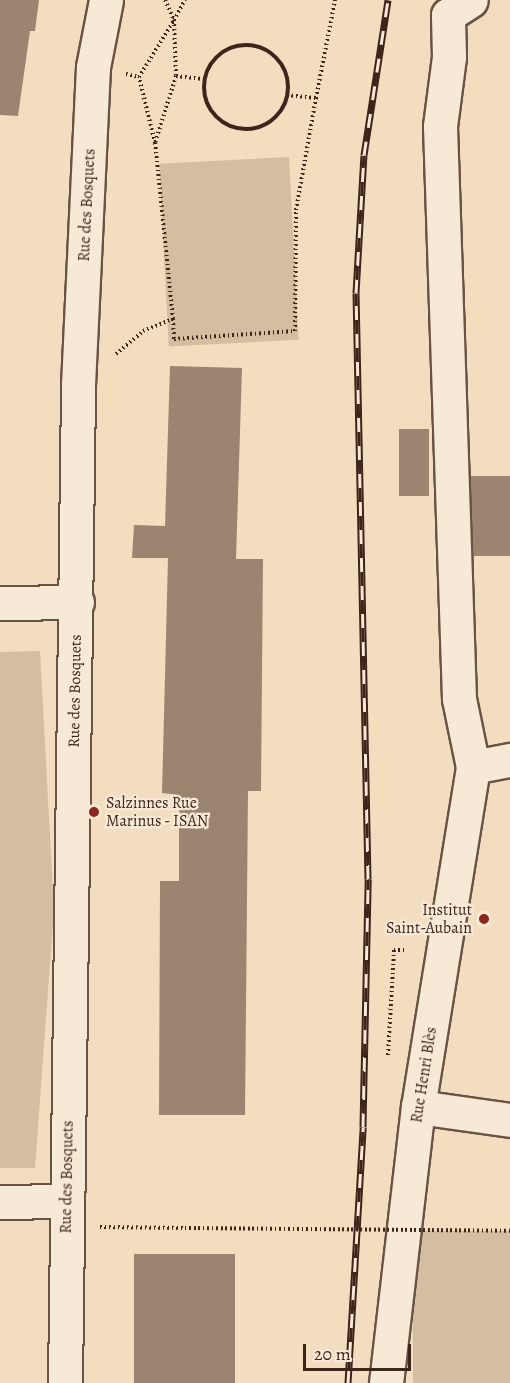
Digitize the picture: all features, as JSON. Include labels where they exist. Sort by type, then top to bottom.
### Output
[{"type":"street","name":"Rue des Bosquets","points":[[65,1383],[77,602],[78,385],[93,67],[106,0]]},
{"type":"street","points":[[471,0],[448,15],[449,57],[440,126],[459,699],[473,768],[510,760]]},
{"type":"street","points":[[0,603],[77,602]]},
{"type":"street","name":"Rue Henri Blès","points":[[386,1383],[418,1107],[473,768]]},
{"type":"street","points":[[418,1107],[510,1120]]},
{"type":"street","points":[[0,1202],[67,1214]]},
{"type":"path","points":[[155,143],[176,76],[174,20],[165,0]]},
{"type":"path","points":[[185,0],[139,77],[155,143],[174,339],[295,331],[296,210],[335,0]]},
{"type":"path","points":[[237,46],[254,46],[269,52],[281,64],[287,78],[287,95],[282,109],[272,120],[260,127],[245,129],[230,127],[218,119],[209,108],[204,94],[204,79],[210,64],[222,52],[237,46]]},
{"type":"path","points":[[93,67],[139,77]]},
{"type":"path","points":[[176,76],[204,79]]},
{"type":"path","points":[[287,95],[316,98]]},
{"type":"path","points":[[143,331],[173,319]]},
{"type":"path","points":[[67,1214],[184,1228],[510,1231]]},
{"type":"shaded area","points":[[289,157],[299,340],[169,347],[159,164]]},
{"type":"shaded area","points":[[40,651],[54,910],[35,1168],[0,1168],[0,652]]},
{"type":"shaded area","points":[[413,1231],[510,1231],[510,1383],[413,1383]]},
{"type":"building","points":[[0,0],[39,0],[35,31],[30,31],[18,116],[0,115]]},
{"type":"building","points":[[170,366],[242,368],[236,559],[263,559],[261,791],[248,791],[245,1115],[159,1115],[160,881],[179,881],[179,795],[162,793],[168,558],[132,558],[134,525],[165,526]]},
{"type":"building","points":[[399,429],[429,429],[429,496],[399,496]]},
{"type":"building","points":[[470,476],[510,476],[510,556],[470,556]]},
{"type":"building","points":[[134,1254],[235,1254],[235,1383],[134,1383]]},
{"type":"railway","points":[[348,1383],[363,1127],[368,879],[356,293],[364,155],[388,0]]},
{"type":"place","name":"Salzinnes Rue Marinus - ISAN","points":[[94,812]]},
{"type":"place","name":"Institut Saint-Aubain","points":[[484,919]]}]
